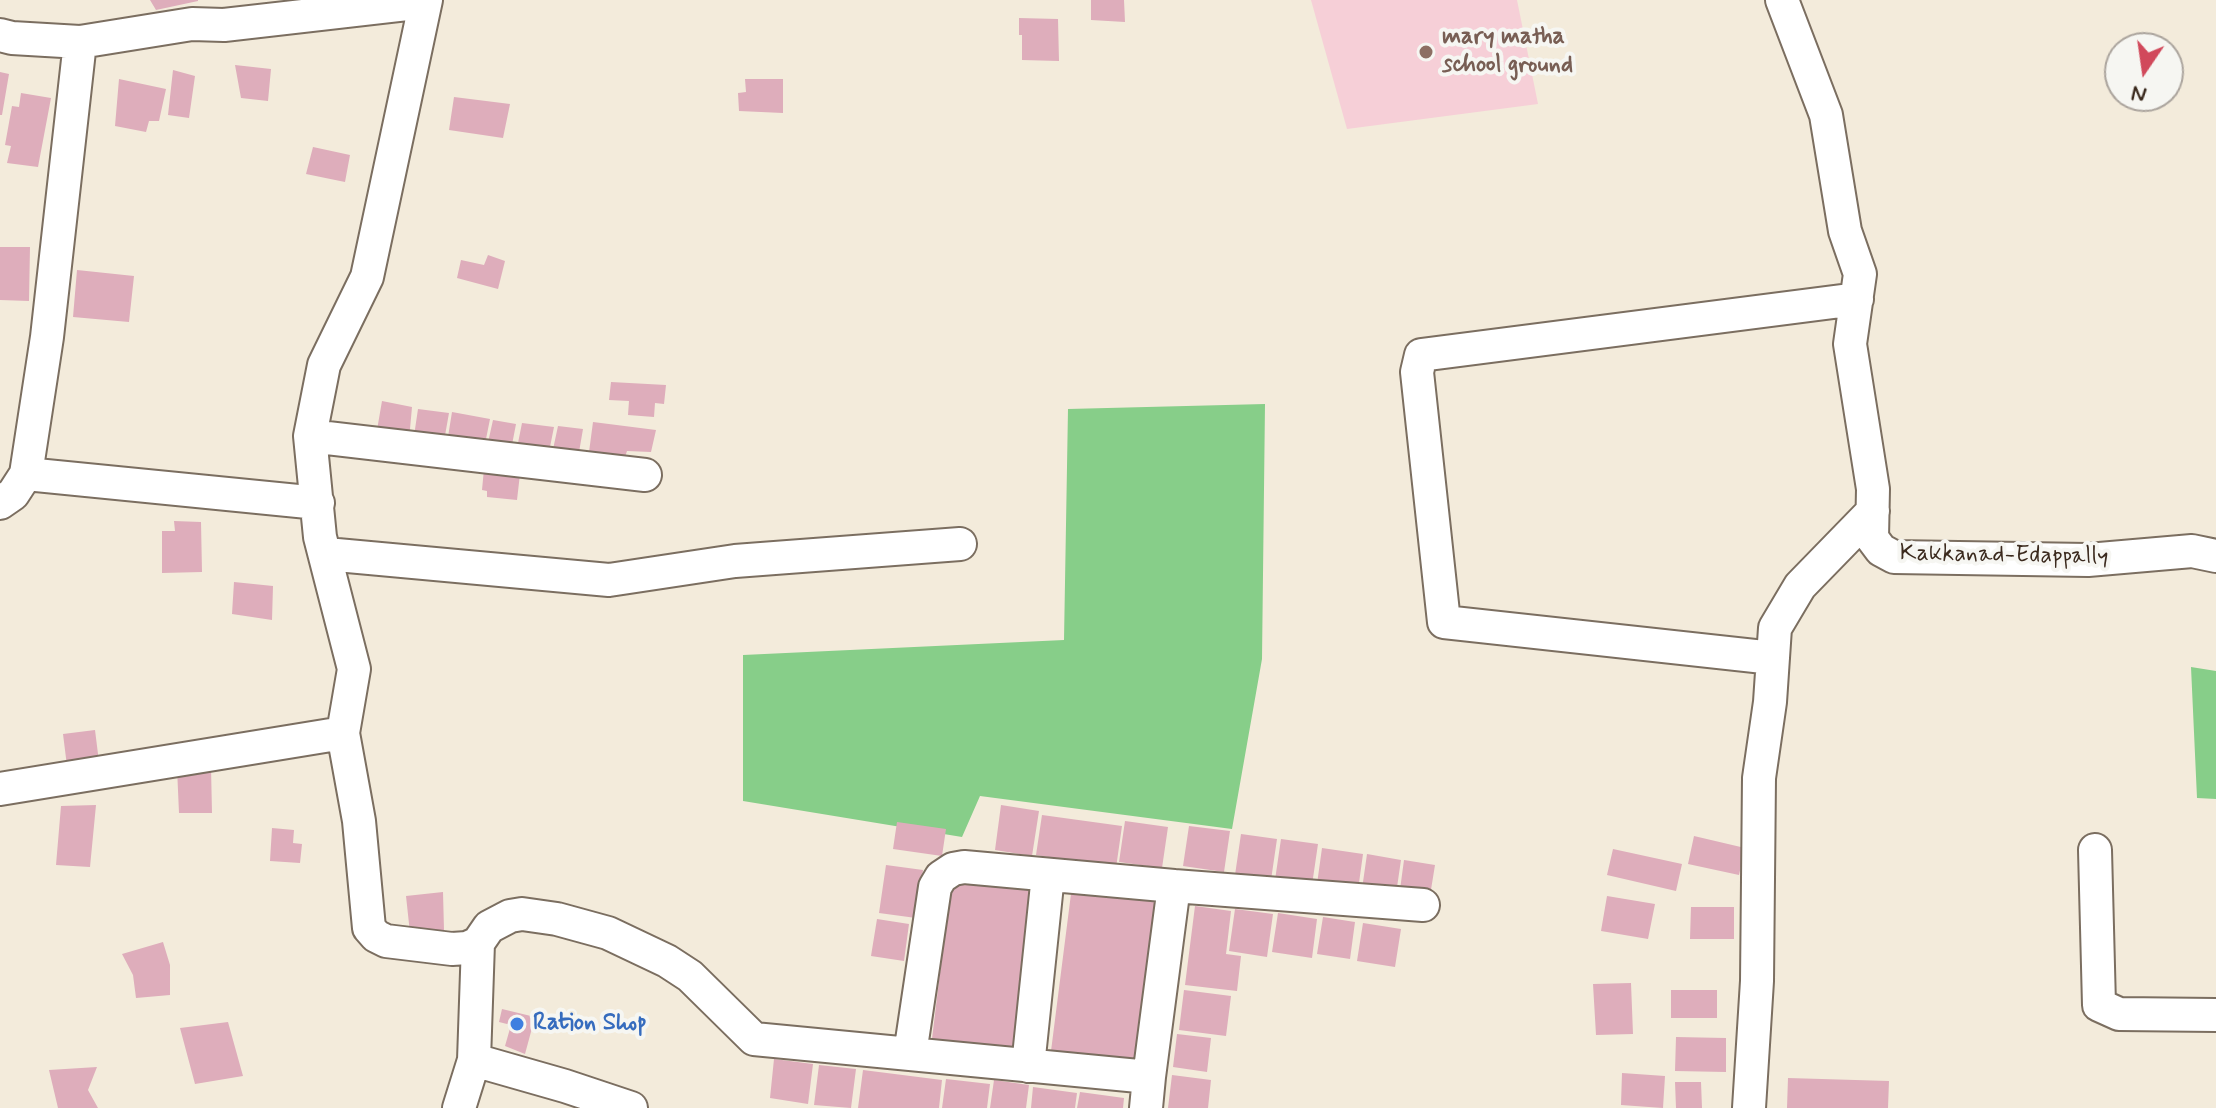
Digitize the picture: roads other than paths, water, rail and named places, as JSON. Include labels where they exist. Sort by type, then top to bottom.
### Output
[{"type":"street","points":[[0,35],[80,42],[192,24],[224,25],[424,0],[367,277],[324,365],[310,436],[320,537],[354,669],[343,733],[359,821],[369,928],[376,936],[386,941],[467,948],[478,943],[489,927],[510,916],[522,914],[557,919],[608,933],[667,961],[690,976],[754,1039],[1028,1066],[1147,1093],[1174,886]]},
{"type":"street","name":"Kakkanad-Edappally","points":[[1782,0],[1826,115],[1845,231],[1860,274],[1850,344],[1873,489],[1872,538],[1881,550],[1894,557],[2088,560],[2192,551],[2216,556]]},
{"type":"street","points":[[0,503],[13,494],[26,474],[47,337],[80,42]]},
{"type":"street","points":[[1773,658],[1444,622],[1417,372],[1421,355],[1857,299]]},
{"type":"street","points":[[310,436],[645,475]]},
{"type":"street","points":[[26,474],[318,503]]},
{"type":"street","points":[[1749,1108],[1757,981],[1759,778],[1770,702],[1775,628],[1800,586],[1873,511]]},
{"type":"street","points":[[326,554],[609,580],[735,561],[960,544]]},
{"type":"street","points":[[0,789],[343,733]]},
{"type":"street","points":[[2095,850],[2099,1005],[2119,1014],[2216,1015]]},
{"type":"street","points":[[910,1054],[935,887],[941,877],[953,869],[964,867],[1423,905]]},
{"type":"street","points":[[1028,1066],[1048,875]]},
{"type":"street","points":[[459,1108],[474,1060],[478,943]]},
{"type":"street","points":[[474,1060],[631,1108]]},
{"type":"place","name":"mary matha school ground","points":[[1426,52]]},
{"type":"place","name":"Ration Shop","points":[[517,1024]]}]
